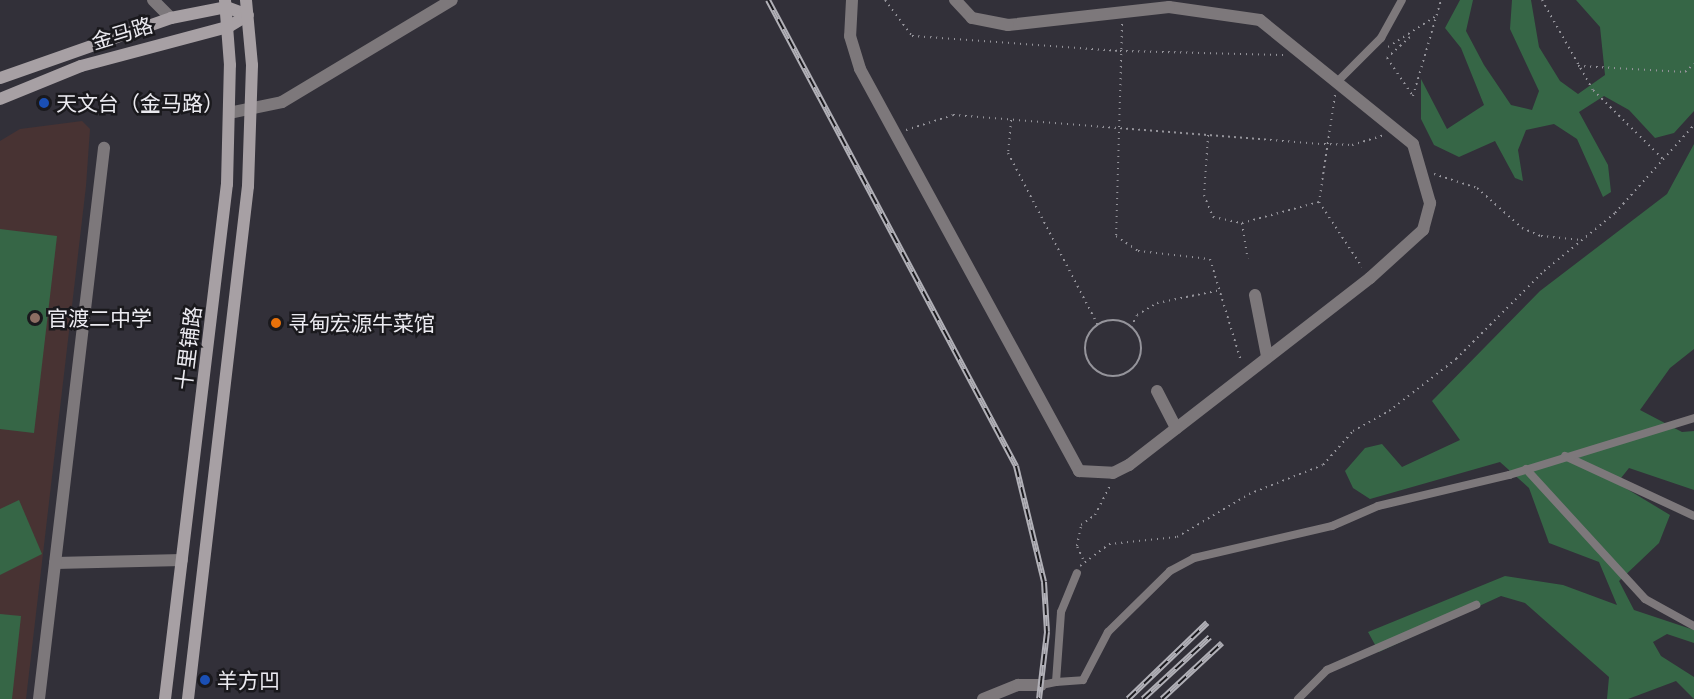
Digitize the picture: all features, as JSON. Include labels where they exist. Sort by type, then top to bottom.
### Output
[{"type":"main road","name":"十里铺路","points":[[188,699],[246,207],[251,111],[246,0]]},
{"type":"main road","name":"金马路","points":[[0,78],[171,18],[225,4]]},
{"type":"main road","name":"十里铺路","points":[[165,699],[227,184],[230,113],[228,27],[225,4]]},
{"type":"main road","points":[[225,4],[248,15]]},
{"type":"main road","name":"金马路","points":[[0,99],[81,66],[228,27],[248,15]]},
{"type":"street","points":[[153,0],[171,18]]},
{"type":"street","points":[[230,113],[251,111],[282,102],[452,0]]},
{"type":"street","points":[[852,0],[853,52],[1071,464],[1079,471],[1113,473],[1176,428],[1370,278],[1423,230],[1430,203],[1424,173],[1413,144],[1338,81],[1243,14],[1169,7],[1008,26],[972,18],[955,0]]},
{"type":"street","points":[[39,699],[104,148]]},
{"type":"street","points":[[1255,295],[1267,356]]},
{"type":"street","points":[[1157,391],[1176,428]]},
{"type":"street","points":[[55,563],[182,560]]},
{"type":"street","points":[[983,699],[1018,685],[1041,685]]},
{"type":"lane","points":[[1338,81],[1381,38],[1402,0]]},
{"type":"lane","points":[[1041,685],[1083,680],[1108,632],[1170,571],[1194,558],[1332,526],[1411,496],[1526,469],[1694,418]]},
{"type":"lane","points":[[1565,456],[1694,516]]},
{"type":"lane","points":[[1526,469],[1645,599],[1694,626]]},
{"type":"lane","points":[[1056,682],[1061,612],[1077,573]]},
{"type":"lane","points":[[1298,699],[1327,670],[1476,605]]},
{"type":"path","points":[[885,0],[912,36],[1120,51],[1276,57],[1297,51]]},
{"type":"path","points":[[1436,16],[1387,58],[1413,96],[1442,0]]},
{"type":"path","points":[[1542,0],[1576,66],[1664,160]]},
{"type":"path","points":[[1123,12],[1117,128],[1116,236],[1138,251],[1210,259],[1245,374]]},
{"type":"path","points":[[1363,55],[1381,53],[1406,32],[1411,36]]},
{"type":"path","points":[[1576,66],[1685,72],[1694,64]]},
{"type":"path","points":[[1338,81],[1324,144],[1319,202],[1370,278]]},
{"type":"path","points":[[895,134],[953,115],[1352,145],[1394,129]]},
{"type":"path","points":[[1011,120],[1008,153],[1098,325]]},
{"type":"path","points":[[1077,573],[1083,560],[1109,544],[1177,537],[1249,494],[1323,465],[1353,431],[1389,411],[1456,359],[1582,240],[1632,198],[1694,125]]},
{"type":"path","points":[[1208,135],[1207,208],[1224,222],[1242,223],[1319,202]]},
{"type":"path","points":[[1424,173],[1467,183],[1522,228],[1541,236],[1582,240]]},
{"type":"path","points":[[1242,223],[1248,259]]},
{"type":"path","points":[[1131,327],[1137,315],[1157,303],[1221,290]]},
{"type":"path","points":[[1115,320],[1131,327],[1140,342],[1139,359],[1127,372],[1108,375],[1087,358],[1087,339],[1098,325],[1115,320]]},
{"type":"path","points":[[1083,560],[1077,546],[1081,525],[1095,515],[1113,473]]},
{"type":"shaded area","name":"官渡二中学","points":[[82,121],[90,129],[86,186],[26,699],[0,699],[0,141],[20,129]]},
{"type":"green space","points":[[1460,0],[1473,0],[1466,31],[1484,65],[1511,105],[1532,110],[1539,91],[1510,29],[1512,0],[1531,0],[1539,47],[1560,81],[1578,94],[1605,75],[1600,27],[1576,0],[1694,0],[1694,111],[1674,133],[1655,138],[1629,110],[1604,96],[1579,112],[1608,165],[1611,192],[1603,197],[1577,139],[1554,124],[1526,130],[1518,150],[1523,181],[1515,178],[1495,141],[1459,157],[1434,145],[1421,119],[1421,79],[1447,129],[1484,105],[1461,48],[1445,28]]},
{"type":"green space","points":[[1694,144],[1694,349],[1670,368],[1640,410],[1682,432],[1694,431],[1694,490],[1629,468],[1617,483],[1670,515],[1659,543],[1619,581],[1634,610],[1694,630],[1694,643],[1667,634],[1653,642],[1661,656],[1694,677],[1694,699],[1676,681],[1628,699],[1607,699],[1609,677],[1525,603],[1501,596],[1379,652],[1368,632],[1505,576],[1563,585],[1617,605],[1599,562],[1549,543],[1529,488],[1500,462],[1370,499],[1353,488],[1345,471],[1365,448],[1382,444],[1402,467],[1460,440],[1432,401],[1540,291],[1667,194]]},
{"type":"green space","points":[[0,229],[57,236],[34,433],[0,429]]},
{"type":"green space","points":[[19,500],[42,554],[0,575],[0,509]]},
{"type":"green space","points":[[0,614],[21,616],[12,699],[0,699]]},
{"type":"railway","points":[[768,0],[1016,466],[1044,582],[1047,632],[1039,699]]},
{"type":"railway","points":[[1128,699],[1207,623]]},
{"type":"railway","points":[[1143,699],[1210,637]]},
{"type":"railway","points":[[1162,699],[1222,643]]},
{"type":"place","name":"天文台（金马路）","points":[[44,103]]},
{"type":"place","name":"官渡二中学","points":[[35,318]]},
{"type":"place","name":"寻甸宏源牛菜馆","points":[[276,323]]},
{"type":"place","name":"羊方凹","points":[[205,680]]}]
